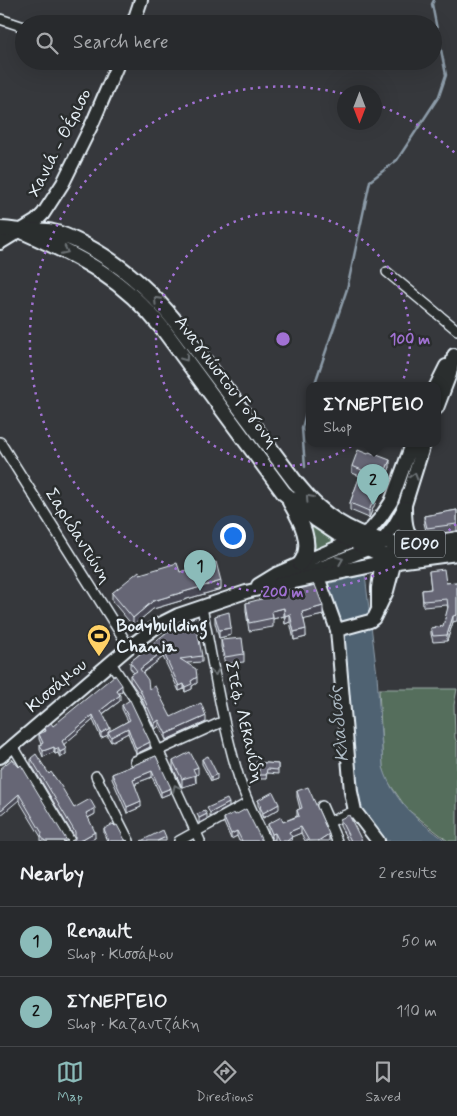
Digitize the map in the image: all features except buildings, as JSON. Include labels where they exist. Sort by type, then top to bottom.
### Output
[{"type":"main road","points":[[136,15],[141,0]]},
{"type":"main road","name":"Χανιά - Θέρισο","points":[[0,243],[36,221],[43,214],[63,183],[93,122],[112,70]]},
{"type":"main road","name":"Αναγνώστου Γογονή","points":[[0,229],[21,231],[44,230],[64,235],[119,265],[140,282],[176,321],[296,483],[325,512],[344,525],[368,549],[387,560]]},
{"type":"main road","name":"Αναγνώστου Γογονή","points":[[21,231],[91,264],[113,279],[149,312],[284,493],[317,520],[358,538]]},
{"type":"main road","points":[[438,382],[442,372],[456,353]]},
{"type":"main road","points":[[441,398],[456,353]]},
{"type":"main road","points":[[358,538],[381,517],[391,502],[411,447]]},
{"type":"main road","points":[[339,630],[370,621],[374,618],[388,591],[387,560],[383,540],[394,526],[404,508],[423,447]]},
{"type":"main road","points":[[284,493],[304,531],[306,553],[300,564]]},
{"type":"main road","points":[[404,508],[407,532],[412,540],[422,544]]},
{"type":"main road","name":"ΕΟ90","points":[[358,538],[403,544],[422,544],[457,539]]},
{"type":"main road","name":"Κισσάμου","points":[[246,592],[276,574],[358,538]]},
{"type":"main road","name":"Κισσάμου","points":[[0,757],[129,647],[168,619],[246,592],[280,584],[368,549],[383,540]]},
{"type":"main road","name":"ΕΟ90","points":[[280,584],[387,560],[457,553]]},
{"type":"main road","points":[[318,577],[339,630],[350,783],[355,811],[378,841]]},
{"type":"street","points":[[0,18],[15,24]]},
{"type":"street","points":[[387,272],[457,330]]},
{"type":"street","name":"Σαριδαντώνη","points":[[0,442],[129,647]]},
{"type":"street","name":"Στεφ. Λεκανίδη","points":[[202,607],[224,721],[239,779],[266,841]]},
{"type":"street","points":[[111,663],[134,698],[200,841]]},
{"type":"street","points":[[135,761],[224,721]]},
{"type":"street","points":[[13,746],[70,841]]},
{"type":"street","points":[[96,776],[129,841]]},
{"type":"street","points":[[179,841],[248,803]]},
{"type":"street","points":[[322,806],[337,841]]},
{"type":"street","points":[[329,822],[355,811]]},
{"type":"green space","points":[[308,518],[338,542],[315,552],[314,539]]},
{"type":"green space","points":[[379,689],[457,689],[454,705],[455,738],[457,743],[457,841],[448,841],[407,809],[387,780],[383,767]]},
{"type":"water","points":[[365,575],[377,675],[383,767],[400,801],[426,826],[446,841],[387,841],[368,820],[355,795],[343,632],[340,619],[326,584]]},
{"type":"waterway","points":[[434,0],[432,4],[434,15]]},
{"type":"waterway","points":[[315,382],[347,289],[370,181],[397,160],[439,96],[446,75],[442,55]]},
{"type":"waterway","points":[[305,467],[302,428],[306,413]]},
{"type":"place","name":"ΣΥΝΕΡΓΕΙΟ","points":[[373,505]]},
{"type":"place","name":"Renault","points":[[200,591]]},
{"type":"place","name":"Bodybuilding Chania","points":[[99,657]]},
{"type":"water label","name":"Κλαδισός","points":[[339,724]]}]
